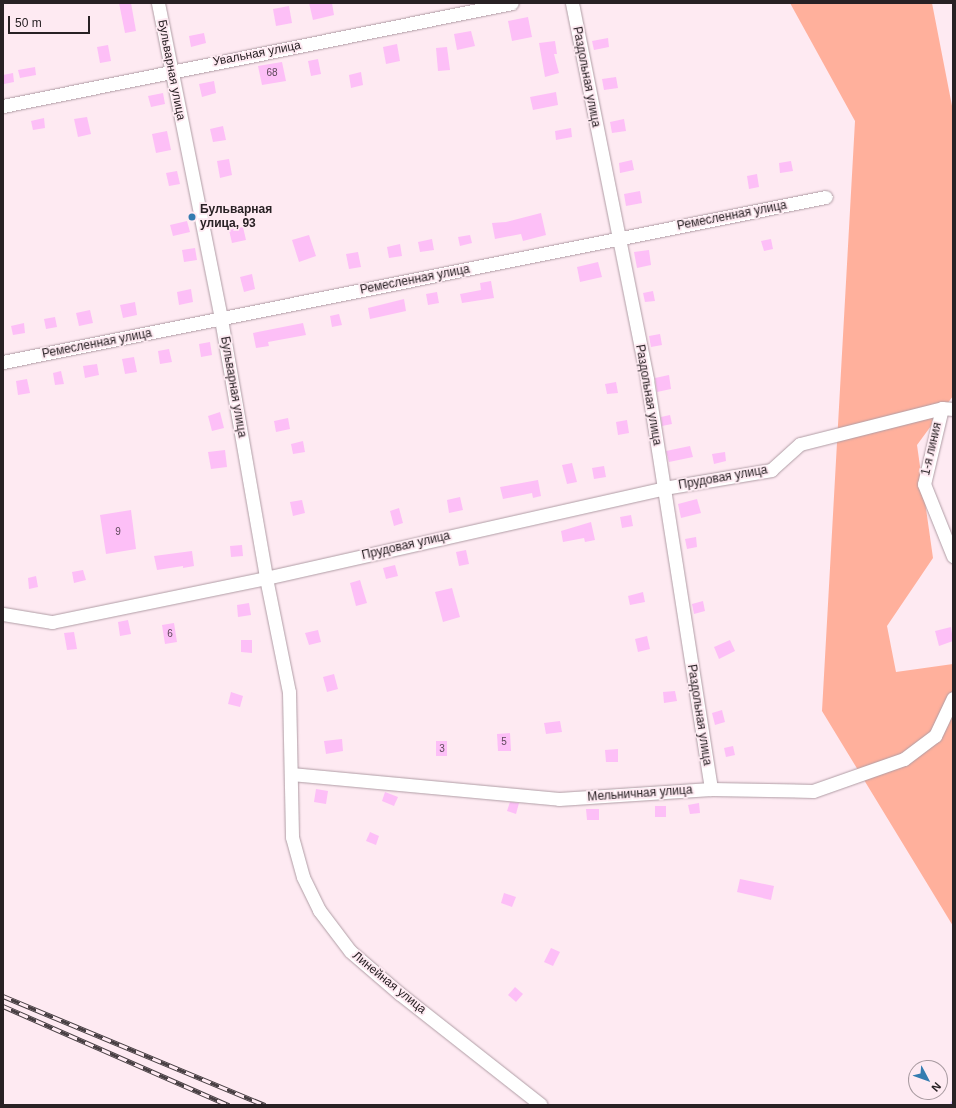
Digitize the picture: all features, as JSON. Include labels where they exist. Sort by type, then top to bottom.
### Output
[{"type":"street","name":"Бульварная улица","points":[[158,3],[170,71],[222,319],[266,578],[289,692],[291,774]]},
{"type":"street","name":"Увальная улица","points":[[3,106],[512,3]]},
{"type":"street","name":"Раздольная улица","points":[[572,3],[647,380],[711,789]]},
{"type":"street","name":"Ремесленная улица","points":[[3,362],[826,197]]},
{"type":"street","name":"Прудовая улица","points":[[3,614],[52,622],[266,578],[664,488],[771,470],[800,444],[947,408]]},
{"type":"street","name":"1-я линия","points":[[947,408],[924,484],[953,556]]},
{"type":"street","name":"Мельничная улица","points":[[291,774],[559,799],[711,789],[813,791],[904,759],[935,736],[953,698]]},
{"type":"street","name":"Линейная улица","points":[[291,774],[292,837],[303,877],[319,910],[350,952],[400,994],[541,1105]]},
{"type":"shaded area","points":[[790,3],[932,3],[953,111],[953,396],[917,445],[933,558],[887,626],[896,672],[953,664],[953,926],[822,711],[855,121]]},
{"type":"building","points":[[119,3],[131,3],[136,31],[125,33]]},
{"type":"building","points":[[309,3],[332,3],[334,15],[313,20]]},
{"type":"building","points":[[289,6],[292,23],[276,26],[273,9]]},
{"type":"building","points":[[528,17],[532,37],[512,41],[508,21]]},
{"type":"building","points":[[471,31],[475,46],[457,50],[454,34]]},
{"type":"building","points":[[204,33],[206,43],[191,47],[189,36]]},
{"type":"building","points":[[608,38],[609,47],[594,50],[592,41]]},
{"type":"building","points":[[555,41],[557,54],[554,54],[559,73],[545,77],[539,43]]},
{"type":"building","points":[[397,44],[400,61],[386,64],[383,47]]},
{"type":"building","points":[[108,45],[111,61],[100,63],[97,47]]},
{"type":"building","points":[[447,47],[450,70],[438,71],[436,48]]},
{"type":"building","points":[[318,59],[321,74],[311,76],[308,61]]},
{"type":"building","points":[[282,62],[286,81],[262,85],[258,66]]},
{"type":"building","points":[[35,67],[36,75],[20,78],[18,70]]},
{"type":"building","points":[[361,72],[363,85],[351,88],[349,75]]},
{"type":"building","points":[[13,73],[14,82],[4,84],[3,75]]},
{"type":"building","points":[[616,77],[618,88],[604,90],[602,79]]},
{"type":"building","points":[[214,81],[216,93],[202,97],[199,84]]},
{"type":"building","points":[[556,92],[558,105],[533,110],[530,97]]},
{"type":"building","points":[[163,93],[165,104],[151,107],[148,96]]},
{"type":"building","points":[[87,117],[91,134],[78,137],[74,119]]},
{"type":"building","points":[[44,118],[45,128],[33,130],[31,121]]},
{"type":"building","points":[[624,119],[626,131],[612,133],[610,122]]},
{"type":"building","points":[[223,126],[226,140],[213,142],[210,129]]},
{"type":"building","points":[[571,128],[572,137],[556,140],[555,131]]},
{"type":"building","points":[[167,131],[171,150],[156,153],[152,134]]},
{"type":"building","points":[[229,159],[232,175],[220,178],[217,161]]},
{"type":"building","points":[[632,160],[634,170],[620,173],[619,163]]},
{"type":"building","points":[[791,161],[793,171],[780,173],[779,163]]},
{"type":"building","points":[[177,171],[180,184],[169,186],[166,173]]},
{"type":"building","points":[[757,174],[759,187],[749,189],[747,176]]},
{"type":"building","points":[[640,191],[642,203],[626,206],[624,194]]},
{"type":"building","points":[[541,213],[546,235],[523,241],[521,234],[495,239],[492,223],[506,222]]},
{"type":"building","points":[[187,221],[190,232],[173,236],[170,225]]},
{"type":"building","points":[[243,227],[246,240],[232,243],[229,230]]},
{"type":"building","points":[[309,235],[316,256],[299,262],[292,240]]},
{"type":"building","points":[[470,235],[472,243],[460,246],[458,237]]},
{"type":"building","points":[[432,239],[434,250],[420,252],[418,242]]},
{"type":"building","points":[[771,239],[773,249],[764,251],[761,241]]},
{"type":"building","points":[[400,244],[402,256],[389,258],[387,247]]},
{"type":"building","points":[[195,248],[197,260],[184,262],[182,250]]},
{"type":"building","points":[[649,250],[651,265],[637,268],[634,252]]},
{"type":"building","points":[[358,252],[361,267],[349,269],[346,254]]},
{"type":"building","points":[[598,262],[602,277],[580,282],[577,267]]},
{"type":"building","points":[[252,274],[255,289],[244,292],[240,277]]},
{"type":"building","points":[[491,281],[494,298],[462,303],[460,294],[481,290],[480,283]]},
{"type":"building","points":[[191,289],[193,302],[179,305],[177,292]]},
{"type":"building","points":[[653,291],[655,301],[645,302],[643,293]]},
{"type":"building","points":[[437,292],[439,303],[428,305],[426,294]]},
{"type":"building","points":[[404,299],[406,311],[370,319],[368,308]]},
{"type":"building","points":[[135,302],[137,315],[123,318],[120,305]]},
{"type":"building","points":[[90,310],[93,323],[79,326],[76,313]]},
{"type":"building","points":[[339,314],[342,325],[332,327],[330,316]]},
{"type":"building","points":[[55,317],[57,327],[46,329],[44,319]]},
{"type":"building","points":[[24,323],[25,333],[13,335],[11,326]]},
{"type":"building","points":[[303,323],[306,335],[268,342],[269,346],[256,348],[253,333]]},
{"type":"building","points":[[660,334],[662,345],[651,347],[649,336]]},
{"type":"building","points":[[210,342],[212,355],[201,357],[199,344]]},
{"type":"building","points":[[169,349],[172,362],[160,364],[158,351]]},
{"type":"building","points":[[134,357],[137,372],[125,374],[122,359]]},
{"type":"building","points":[[97,364],[99,375],[85,378],[83,366]]},
{"type":"building","points":[[61,371],[64,384],[55,385],[53,373]]},
{"type":"building","points":[[669,375],[671,389],[657,392],[655,378]]},
{"type":"building","points":[[27,379],[30,393],[18,395],[16,381]]},
{"type":"building","points":[[616,382],[618,393],[607,394],[605,384]]},
{"type":"building","points":[[220,412],[224,428],[212,431],[208,416]]},
{"type":"building","points":[[670,415],[672,424],[662,426],[661,417]]},
{"type":"building","points":[[288,418],[290,429],[276,432],[274,421]]},
{"type":"building","points":[[627,420],[629,433],[618,435],[616,422]]},
{"type":"building","points":[[303,441],[305,452],[293,454],[291,444]]},
{"type":"building","points":[[690,446],[693,457],[669,462],[666,451]]},
{"type":"building","points":[[225,450],[227,467],[211,469],[208,452]]},
{"type":"building","points":[[725,452],[726,461],[714,464],[712,454]]},
{"type":"building","points":[[572,463],[577,482],[567,484],[562,465]]},
{"type":"building","points":[[604,466],[606,477],[594,479],[592,468]]},
{"type":"building","points":[[538,480],[541,496],[533,498],[532,493],[503,499],[500,487]]},
{"type":"building","points":[[460,497],[463,510],[449,513],[447,500]]},
{"type":"building","points":[[697,499],[701,513],[681,518],[678,504]]},
{"type":"building","points":[[302,500],[305,513],[293,516],[290,502]]},
{"type":"building","points":[[399,508],[403,523],[394,526],[390,511]]},
{"type":"building","points":[[131,510],[136,549],[106,554],[100,515]]},
{"type":"building","points":[[631,515],[633,526],[622,528],[620,517]]},
{"type":"building","points":[[591,522],[595,540],[585,542],[584,538],[563,542],[561,531]]},
{"type":"building","points":[[696,537],[697,547],[687,549],[685,539]]},
{"type":"building","points":[[242,545],[243,556],[231,557],[230,546]]},
{"type":"building","points":[[466,550],[469,564],[459,566],[456,552]]},
{"type":"building","points":[[192,551],[194,566],[157,570],[154,556]]},
{"type":"building","points":[[395,565],[398,576],[386,579],[383,568]]},
{"type":"building","points":[[83,570],[86,580],[74,583],[72,572]]},
{"type":"building","points":[[36,576],[38,587],[29,589],[28,578]]},
{"type":"building","points":[[360,580],[367,603],[356,606],[350,583]]},
{"type":"building","points":[[452,588],[460,617],[443,622],[435,592]]},
{"type":"building","points":[[643,592],[645,602],[630,605],[628,596]]},
{"type":"building","points":[[703,601],[705,611],[694,614],[692,604]]},
{"type":"building","points":[[249,603],[251,615],[238,617],[237,605]]},
{"type":"building","points":[[128,620],[131,634],[120,636],[118,622]]},
{"type":"building","points":[[174,623],[177,642],[165,644],[162,625]]},
{"type":"building","points":[[951,627],[953,641],[939,646],[935,631]]},
{"type":"building","points":[[318,630],[321,642],[309,645],[305,633]]},
{"type":"building","points":[[74,632],[77,649],[67,650],[64,633]]},
{"type":"building","points":[[647,636],[650,649],[638,652],[635,639]]},
{"type":"building","points":[[241,640],[252,640],[252,653],[241,652]]},
{"type":"building","points":[[730,640],[735,651],[719,659],[714,647]]},
{"type":"building","points":[[334,674],[338,689],[327,692],[323,677]]},
{"type":"building","points":[[675,691],[677,701],[664,703],[663,692]]},
{"type":"building","points":[[231,692],[243,696],[240,707],[228,704]]},
{"type":"building","points":[[722,710],[725,722],[715,725],[712,713]]},
{"type":"building","points":[[560,721],[562,732],[546,734],[544,723]]},
{"type":"building","points":[[510,733],[511,751],[498,751],[497,734]]},
{"type":"building","points":[[342,739],[343,751],[326,754],[324,741]]},
{"type":"building","points":[[436,741],[447,741],[447,756],[436,756]]},
{"type":"building","points":[[733,746],[735,755],[726,757],[724,748]]},
{"type":"building","points":[[618,749],[618,762],[606,762],[605,750]]},
{"type":"building","points":[[316,789],[328,791],[326,804],[314,802]]},
{"type":"building","points":[[385,792],[398,797],[394,806],[382,801]]},
{"type":"building","points":[[510,802],[519,803],[516,814],[507,811]]},
{"type":"building","points":[[699,803],[700,813],[690,814],[688,805]]},
{"type":"building","points":[[655,806],[666,806],[666,817],[655,817]]},
{"type":"building","points":[[586,809],[599,809],[599,820],[587,820]]},
{"type":"building","points":[[370,832],[379,836],[376,845],[366,841]]},
{"type":"building","points":[[740,879],[774,886],[771,900],[737,892]]},
{"type":"building","points":[[504,893],[516,897],[512,907],[501,903]]},
{"type":"building","points":[[551,948],[560,952],[553,966],[544,962]]},
{"type":"building","points":[[515,987],[523,994],[516,1002],[508,995]]},
{"type":"railway","points":[[3,996],[265,1105]]},
{"type":"railway","points":[[3,1006],[229,1105]]},
{"type":"place","name":"Бульварная улица, 93","points":[[192,217]]}]
